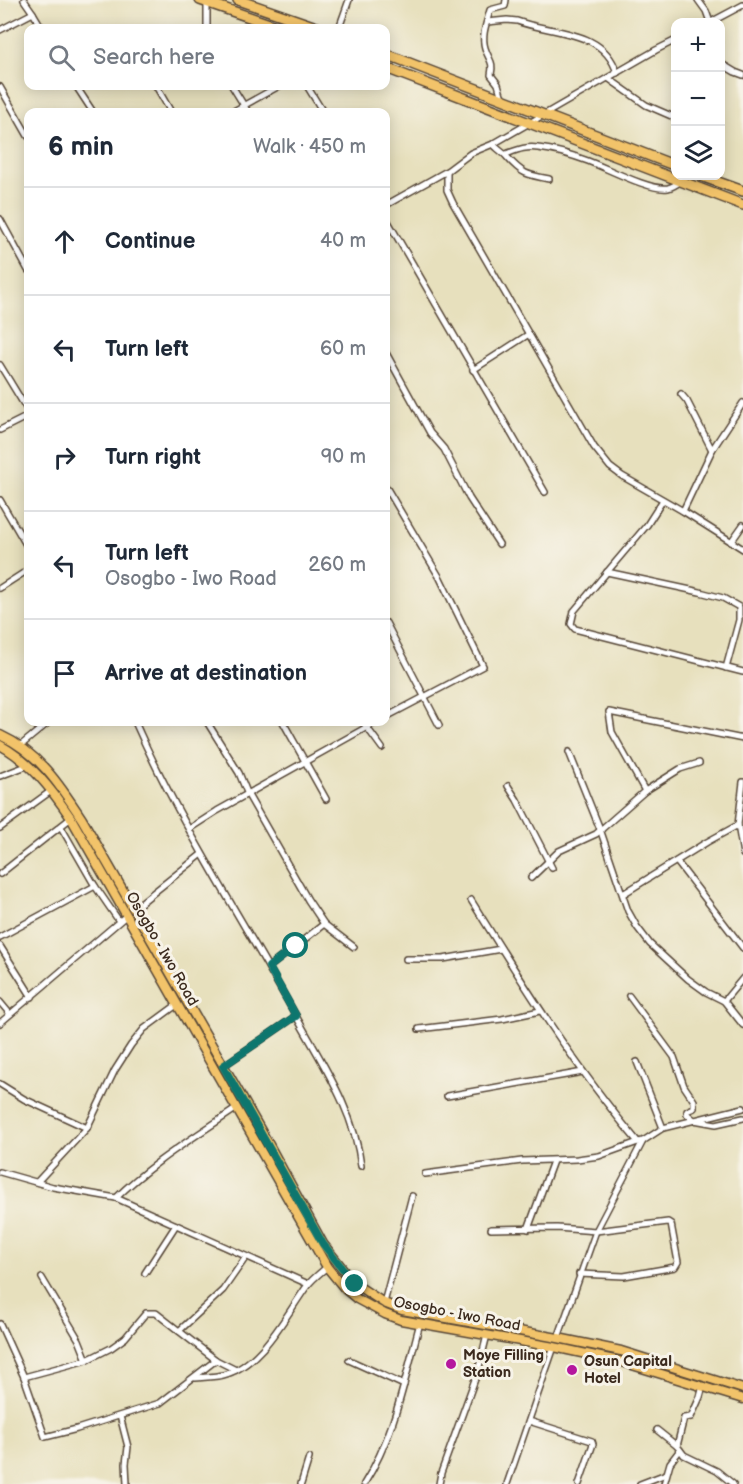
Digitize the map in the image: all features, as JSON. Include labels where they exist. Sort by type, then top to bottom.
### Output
[{"type":"highway","points":[[238,0],[307,24]]},
{"type":"highway","points":[[203,1],[269,24]]},
{"type":"highway","points":[[390,56],[671,164]]},
{"type":"highway","points":[[390,70],[743,205]]},
{"type":"highway","points":[[712,180],[743,191]]},
{"type":"main road","name":"Osogbo - Iwo Road","points":[[0,735],[20,746],[48,771],[82,819],[178,1004],[327,1267],[357,1299],[385,1314],[420,1323],[619,1361],[743,1399]]},
{"type":"main road","name":"Osogbo - Iwo Road","points":[[0,745],[29,765],[71,818],[223,1066],[329,1252],[355,1284],[384,1303],[423,1315],[621,1351],[743,1389]]},
{"type":"street","points":[[24,0],[40,24]]},
{"type":"street","points":[[340,24],[349,0]]},
{"type":"street","points":[[502,100],[498,84],[491,75],[493,66],[485,48],[484,36],[490,10],[505,6],[506,0]]},
{"type":"street","points":[[698,0],[709,18]]},
{"type":"street","points":[[203,1],[206,24]]},
{"type":"street","points":[[719,18],[741,8]]},
{"type":"street","points":[[0,30],[33,13]]},
{"type":"street","points":[[487,22],[518,21],[593,41],[608,56],[616,73]]},
{"type":"street","points":[[390,203],[447,171],[471,153],[493,144],[671,42]]},
{"type":"street","points":[[725,66],[743,75]]},
{"type":"street","points":[[608,78],[646,105],[671,116]]},
{"type":"street","points":[[0,87],[24,129]]},
{"type":"street","points":[[79,90],[90,108]]},
{"type":"street","points":[[158,90],[169,108]]},
{"type":"street","points":[[235,90],[246,108]]},
{"type":"street","points":[[239,108],[272,90]]},
{"type":"street","points":[[309,90],[320,108]]},
{"type":"street","points":[[493,144],[506,154],[514,166],[521,171],[549,179]]},
{"type":"street","points":[[506,154],[523,148],[536,147],[587,160],[654,186],[667,188],[681,181]]},
{"type":"street","points":[[447,171],[447,190],[453,203],[594,447],[610,467],[622,476],[743,549]]},
{"type":"street","points":[[0,219],[24,263]]},
{"type":"street","points":[[390,225],[545,492]]},
{"type":"street","points":[[473,370],[529,334]]},
{"type":"street","points":[[390,360],[430,433],[444,449],[469,498],[500,544]]},
{"type":"street","points":[[0,365],[24,404]]},
{"type":"street","points":[[681,394],[687,401],[712,450]]},
{"type":"street","points":[[683,511],[712,450],[742,408]]},
{"type":"street","points":[[0,430],[24,418]]},
{"type":"street","points":[[390,493],[440,578],[483,666],[390,715]]},
{"type":"street","points":[[0,500],[24,541]]},
{"type":"street","points":[[663,500],[647,525],[574,611],[571,621],[575,629],[743,672]]},
{"type":"street","points":[[731,542],[743,525]]},
{"type":"street","points":[[607,572],[700,592],[735,603],[739,607],[739,620],[726,668]]},
{"type":"street","points":[[0,588],[24,573]]},
{"type":"street","points":[[390,630],[439,725]]},
{"type":"street","points":[[645,791],[612,732],[609,712],[743,739]]},
{"type":"street","points":[[20,746],[43,726]]},
{"type":"street","points":[[137,726],[149,754],[202,854],[323,1064],[345,1109],[357,1141],[361,1166]]},
{"type":"street","points":[[209,726],[308,900],[324,924],[354,947]]},
{"type":"street","points":[[285,726],[326,799]]},
{"type":"street","points":[[189,829],[305,762],[362,726]]},
{"type":"street","points":[[366,726],[382,748]]},
{"type":"street","points":[[568,752],[600,829],[628,911],[650,944],[688,979],[706,992],[724,1000],[743,1025]]},
{"type":"street","points":[[531,878],[559,851],[596,834],[645,791],[680,770],[699,763]]},
{"type":"street","points":[[0,776],[29,765]]},
{"type":"street","points":[[743,782],[738,825],[743,854]]},
{"type":"street","points":[[508,786],[518,800],[552,868]]},
{"type":"street","points":[[0,828],[51,791]]},
{"type":"street","points":[[0,874],[71,818]]},
{"type":"street","points":[[623,894],[738,825]]},
{"type":"street","points":[[61,827],[95,886],[119,921]]},
{"type":"street","points":[[0,1023],[119,921],[202,854]]},
{"type":"street","points":[[677,862],[743,948]]},
{"type":"street","points":[[0,937],[95,886]]},
{"type":"street","points":[[471,900],[540,1011],[600,1097],[640,1142]]},
{"type":"street","points":[[269,967],[324,924]]},
{"type":"street","points":[[0,946],[32,997]]},
{"type":"street","points":[[406,959],[443,959],[501,949]]},
{"type":"street","points":[[724,1000],[743,978]]},
{"type":"street","points":[[628,996],[674,1057],[684,1086],[694,1101],[694,1108],[687,1112],[694,1120],[716,1124],[743,1118]]},
{"type":"street","points":[[0,1002],[10,1014]]},
{"type":"street","points":[[38,1182],[87,1128],[115,1070],[131,1045],[144,1029],[178,1004]]},
{"type":"street","points":[[419,1029],[502,1019],[540,1011]]},
{"type":"street","points":[[223,1066],[296,1016]]},
{"type":"street","points":[[637,1062],[663,1128]]},
{"type":"street","points":[[447,1096],[583,1072]]},
{"type":"street","points":[[0,1084],[24,1099],[87,1128]]},
{"type":"street","points":[[116,1198],[135,1179],[183,1143],[237,1108]]},
{"type":"street","points":[[425,1174],[522,1161],[553,1161],[599,1156],[640,1142],[663,1128],[743,1108]]},
{"type":"street","points":[[558,1338],[596,1231],[640,1142]]},
{"type":"street","points":[[528,1229],[553,1161]]},
{"type":"street","points":[[0,1172],[116,1198],[308,1284]]},
{"type":"street","points":[[384,1303],[412,1196]]},
{"type":"street","points":[[491,1230],[557,1228],[596,1231],[670,1222],[678,1262],[675,1267],[624,1276],[579,1274]]},
{"type":"street","points":[[145,1273],[176,1225]]},
{"type":"street","points":[[179,1331],[223,1290],[246,1257]]},
{"type":"street","points":[[194,1378],[224,1375],[236,1370],[253,1357],[284,1323],[308,1284],[327,1267]]},
{"type":"street","points":[[42,1278],[79,1340],[87,1360]]},
{"type":"street","points":[[24,1377],[87,1360],[111,1348],[125,1338],[146,1313],[156,1313],[216,1360],[236,1370]]},
{"type":"street","points":[[364,1484],[382,1454],[393,1425],[420,1323]]},
{"type":"street","points":[[1,1326],[24,1377],[45,1437],[160,1403],[216,1360]]},
{"type":"street","points":[[439,1484],[478,1371],[487,1335]]},
{"type":"street","points":[[507,1484],[554,1347]]},
{"type":"street","points":[[349,1360],[404,1385]]},
{"type":"street","points":[[664,1484],[670,1463],[680,1451],[684,1418],[691,1417],[703,1386]]},
{"type":"street","points":[[120,1416],[128,1447],[127,1484]]},
{"type":"street","points":[[529,1421],[592,1441],[593,1444],[579,1484]]},
{"type":"street","points":[[657,1430],[680,1451],[733,1484]]},
{"type":"street","points":[[301,1484],[309,1458]]},
{"type":"street","points":[[640,1484],[666,1474]]},
{"type":"place","name":"Moye Filling Station","points":[[451,1364]]},
{"type":"place","name":"Osun Capital Hotel","points":[[572,1370]]},
{"type":"route","points":[[296,946],[269,967],[296,1016],[223,1066],[323,1244],[355,1284]]}]
